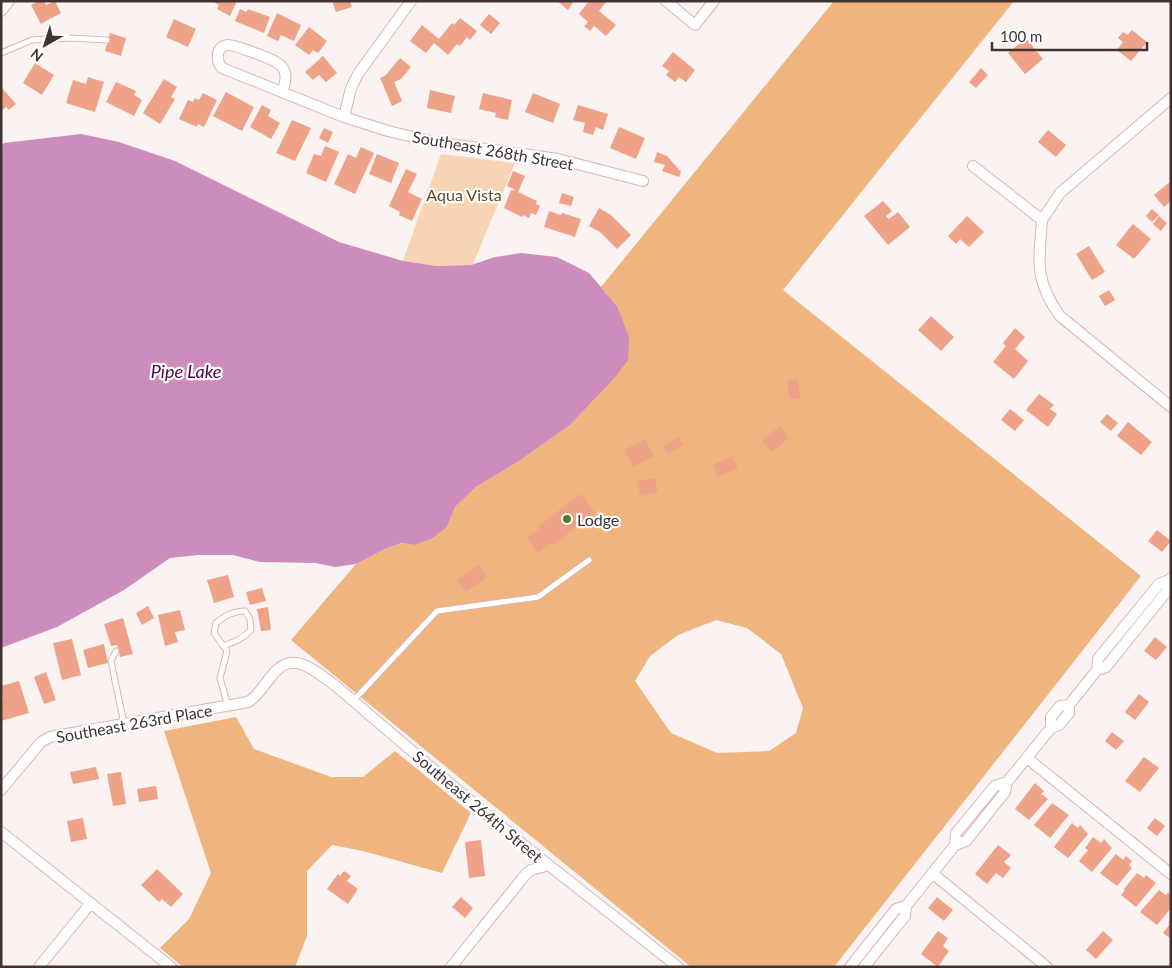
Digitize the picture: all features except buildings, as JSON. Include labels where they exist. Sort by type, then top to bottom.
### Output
[{"type":"street","points":[[1,11],[9,1]]},
{"type":"street","points":[[666,1],[695,25],[714,1]]},
{"type":"street","points":[[344,117],[351,88],[358,74],[408,2]]},
{"type":"street","name":"Southeast 268th Street","points":[[282,92],[286,74],[283,68],[276,62],[232,45],[222,47],[218,52],[217,62],[222,68],[344,117],[388,131],[435,142],[558,159],[643,181]]},
{"type":"street","points":[[1171,98],[1060,194],[1042,220],[1040,276],[1050,302],[1060,316],[1171,407]]},
{"type":"street","points":[[973,166],[1042,220]]},
{"type":"street","points":[[864,967],[905,916],[906,906],[955,845],[956,833],[995,786],[1007,782],[1051,728],[1051,717],[1060,706],[1069,705],[1097,670],[1098,659],[1159,584],[1170,579]]},
{"type":"street","name":"Southeast 264th Street","points":[[276,671],[284,664],[290,662],[310,668],[353,701],[549,865],[678,967]]},
{"type":"street","name":"Southeast 263rd Place","points":[[1,790],[41,742],[50,737],[248,702],[253,699],[276,671]]},
{"type":"street","points":[[1027,758],[1171,874]]},
{"type":"street","points":[[1,832],[171,967]]},
{"type":"street","points":[[451,967],[526,874],[531,870],[549,865]]},
{"type":"street","points":[[932,873],[1047,967]]},
{"type":"street","points":[[40,967],[90,904]]},
{"type":"street","points":[[850,967],[896,909],[906,906]]},
{"type":"lane","points":[[1,53],[32,40],[70,38],[107,40]]},
{"type":"lane","points":[[353,701],[437,611],[538,596],[589,560]]},
{"type":"lane","points":[[223,646],[239,640],[250,630],[250,619],[245,611],[237,611],[216,623],[214,633],[223,646],[227,651],[220,678],[228,706]]},
{"type":"lane","points":[[116,651],[111,661],[124,724]]},
{"type":"green space","name":"Aqua Vista","points":[[441,154],[515,163],[471,265],[437,266],[403,261]]},
{"type":"shaded area","points":[[834,1],[1014,1],[783,290],[1141,576],[834,967],[691,967],[291,640],[356,564],[387,548],[403,543],[415,545],[447,527],[455,507],[476,487],[519,461],[570,425],[613,380],[617,306],[601,287]],"holes":[[[716,620],[747,628],[781,654],[803,708],[796,733],[769,751],[717,753],[671,733],[635,681],[650,656],[678,635]]]},
{"type":"shaded area","points":[[236,717],[254,749],[331,777],[363,777],[395,751],[471,813],[442,873],[363,851],[332,845],[307,871],[307,936],[295,967],[183,967],[160,948],[189,919],[211,873],[164,731]]},
{"type":"water","name":"Pipe Lake","points":[[81,134],[119,142],[175,161],[339,242],[403,261],[437,266],[471,265],[495,257],[521,253],[557,257],[589,273],[617,306],[629,337],[628,360],[613,380],[570,425],[519,461],[476,487],[455,507],[447,527],[431,539],[415,545],[402,543],[387,548],[356,564],[335,567],[316,563],[260,562],[233,555],[198,555],[170,558],[124,590],[57,627],[1,648],[1,146],[4,143]]},
{"type":"place","name":"Lodge","points":[[567,519]]}]
